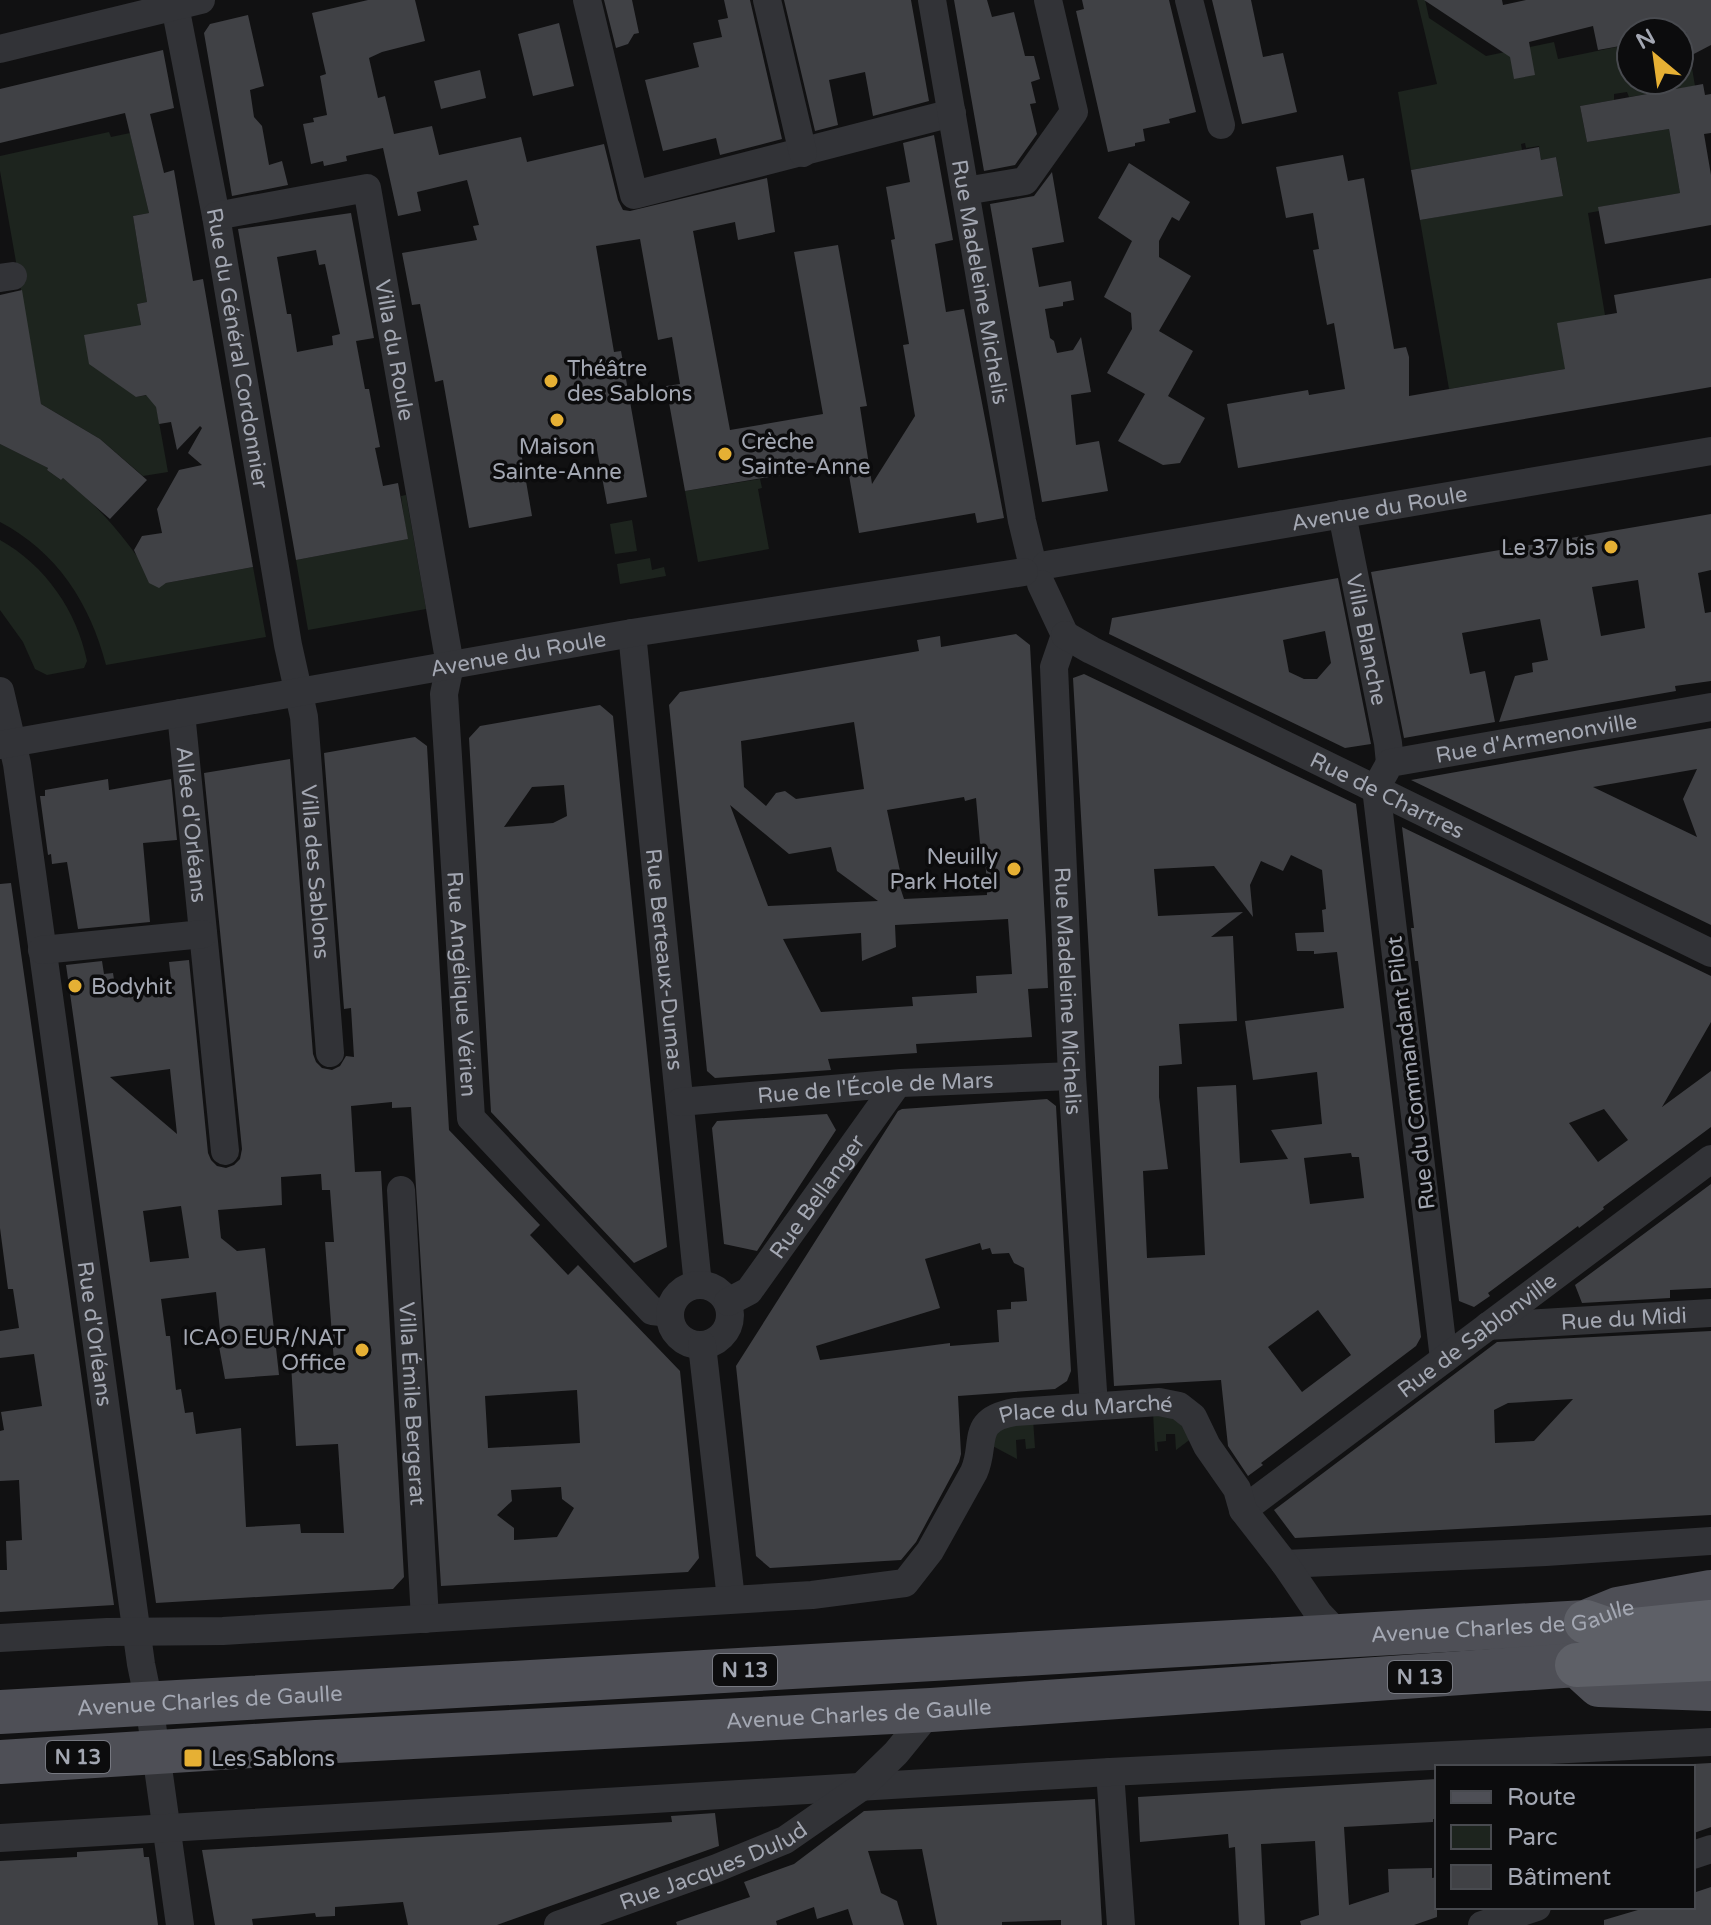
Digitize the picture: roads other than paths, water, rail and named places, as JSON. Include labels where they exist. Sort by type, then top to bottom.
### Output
[{"type":"highway","name":"N 13","points":[[1586,1622],[1615,1632],[1711,1622]]},
{"type":"highway","name":"N 13","points":[[1577,1665],[1711,1659]]},
{"type":"main road","name":"Avenue Charles de Gaulle","points":[[0,1712],[1586,1622],[1618,1609],[1711,1592]]},
{"type":"main road","name":"Avenue Charles de Gaulle","points":[[0,1762],[931,1710],[1577,1665]]},
{"type":"main road","points":[[1577,1665],[1599,1685],[1711,1689]]},
{"type":"street","points":[[587,0],[634,195],[952,113]]},
{"type":"street","points":[[767,0],[803,153]]},
{"type":"street","name":"Rue Madeleine Michelis","points":[[932,0],[1022,521],[1035,571],[1065,635],[1054,667],[1072,1076],[1094,1406]]},
{"type":"street","points":[[965,191],[1025,181],[1074,112],[1048,0]]},
{"type":"street","points":[[1189,0],[1221,125]]},
{"type":"street","points":[[0,49],[188,3]]},
{"type":"street","name":"Rue du Général Cordonnier","points":[[188,3],[216,216],[288,645],[300,692]]},
{"type":"street","name":"Villa du Roule","points":[[216,216],[367,188],[450,665]]},
{"type":"street","name":"Avenue du Roule","points":[[7,744],[632,633],[1035,571],[1342,514],[1711,451]]},
{"type":"street","name":"Villa Blanche","points":[[1342,514],[1390,763]]},
{"type":"street","name":"Rue Berteaux-Dumas","points":[[632,633],[698,1285]]},
{"type":"street","name":"Rue de Chartres","points":[[1065,635],[1711,953]]},
{"type":"street","name":"Rue Angélique Vérien","points":[[450,665],[444,694],[471,1118],[652,1311],[670,1313]]},
{"type":"street","name":"Rue d'Orléans","points":[[0,691],[42,950],[180,1925]]},
{"type":"street","name":"Villa des Sablons","points":[[300,692],[309,756],[330,1053]]},
{"type":"street","name":"Rue d'Armenonville","points":[[1390,763],[1711,707]]},
{"type":"street","name":"Allée d'Orléans","points":[[181,713],[225,1151]]},
{"type":"street","points":[[1376,788],[1390,763]]},
{"type":"street","name":"Rue du Commandant Pilot","points":[[1376,788],[1444,1359]]},
{"type":"street","name":"Allée d'Orléans","points":[[42,950],[203,934]]},
{"type":"street","name":"Rue de l'École de Mars","points":[[680,1102],[897,1084],[1072,1076]]},
{"type":"street","name":"Rue Bellanger","points":[[728,1302],[749,1291],[897,1084]]},
{"type":"street","name":"Rue de Sablonville","points":[[1243,1510],[1711,1159]]},
{"type":"street","name":"Villa Émile Bergerat","points":[[401,1190],[425,1619]]},
{"type":"street","points":[[698,1285],[710,1286],[721,1292],[728,1302],[731,1317],[726,1330],[716,1341],[702,1345],[689,1343],[678,1336],[670,1313],[675,1299],[685,1289],[698,1285]]},
{"type":"street","name":"Rue du Midi","points":[[1488,1326],[1711,1313]]},
{"type":"street","points":[[0,1638],[138,1631],[223,1631],[731,1599],[702,1345]]},
{"type":"street","name":"Place du Marché","points":[[731,1599],[812,1595],[905,1583],[930,1551],[974,1472],[979,1439],[989,1423],[1009,1412],[1167,1402],[1184,1408],[1193,1417],[1207,1446],[1237,1489],[1243,1510],[1319,1614],[1340,1636]]},
{"type":"street","points":[[1285,1564],[1711,1541]]},
{"type":"street","name":"Rue Jacques Dulud","points":[[558,1925],[785,1840],[860,1788],[896,1753],[931,1710]]},
{"type":"street","points":[[0,1838],[1110,1772],[1711,1742]]},
{"type":"street","points":[[1110,1772],[1121,1925]]},
{"type":"street","points":[[1482,1925],[1531,1909]]},
{"type":"place","name":"Théâtre des Sablons","points":[[551,381]]},
{"type":"place","name":"Maison Sainte-Anne","points":[[557,420]]},
{"type":"place","name":"Crèche Sainte-Anne","points":[[725,454]]},
{"type":"place","name":"Le 37 bis","points":[[1611,547]]},
{"type":"place","name":"Neuilly Park Hotel","points":[[1014,869]]},
{"type":"place","name":"Bodyhit","points":[[75,986]]},
{"type":"place","name":"ICAO EUR/NAT Office","points":[[362,1350]]},
{"type":"place","name":"Les Sablons","points":[[193,1758]]}]
